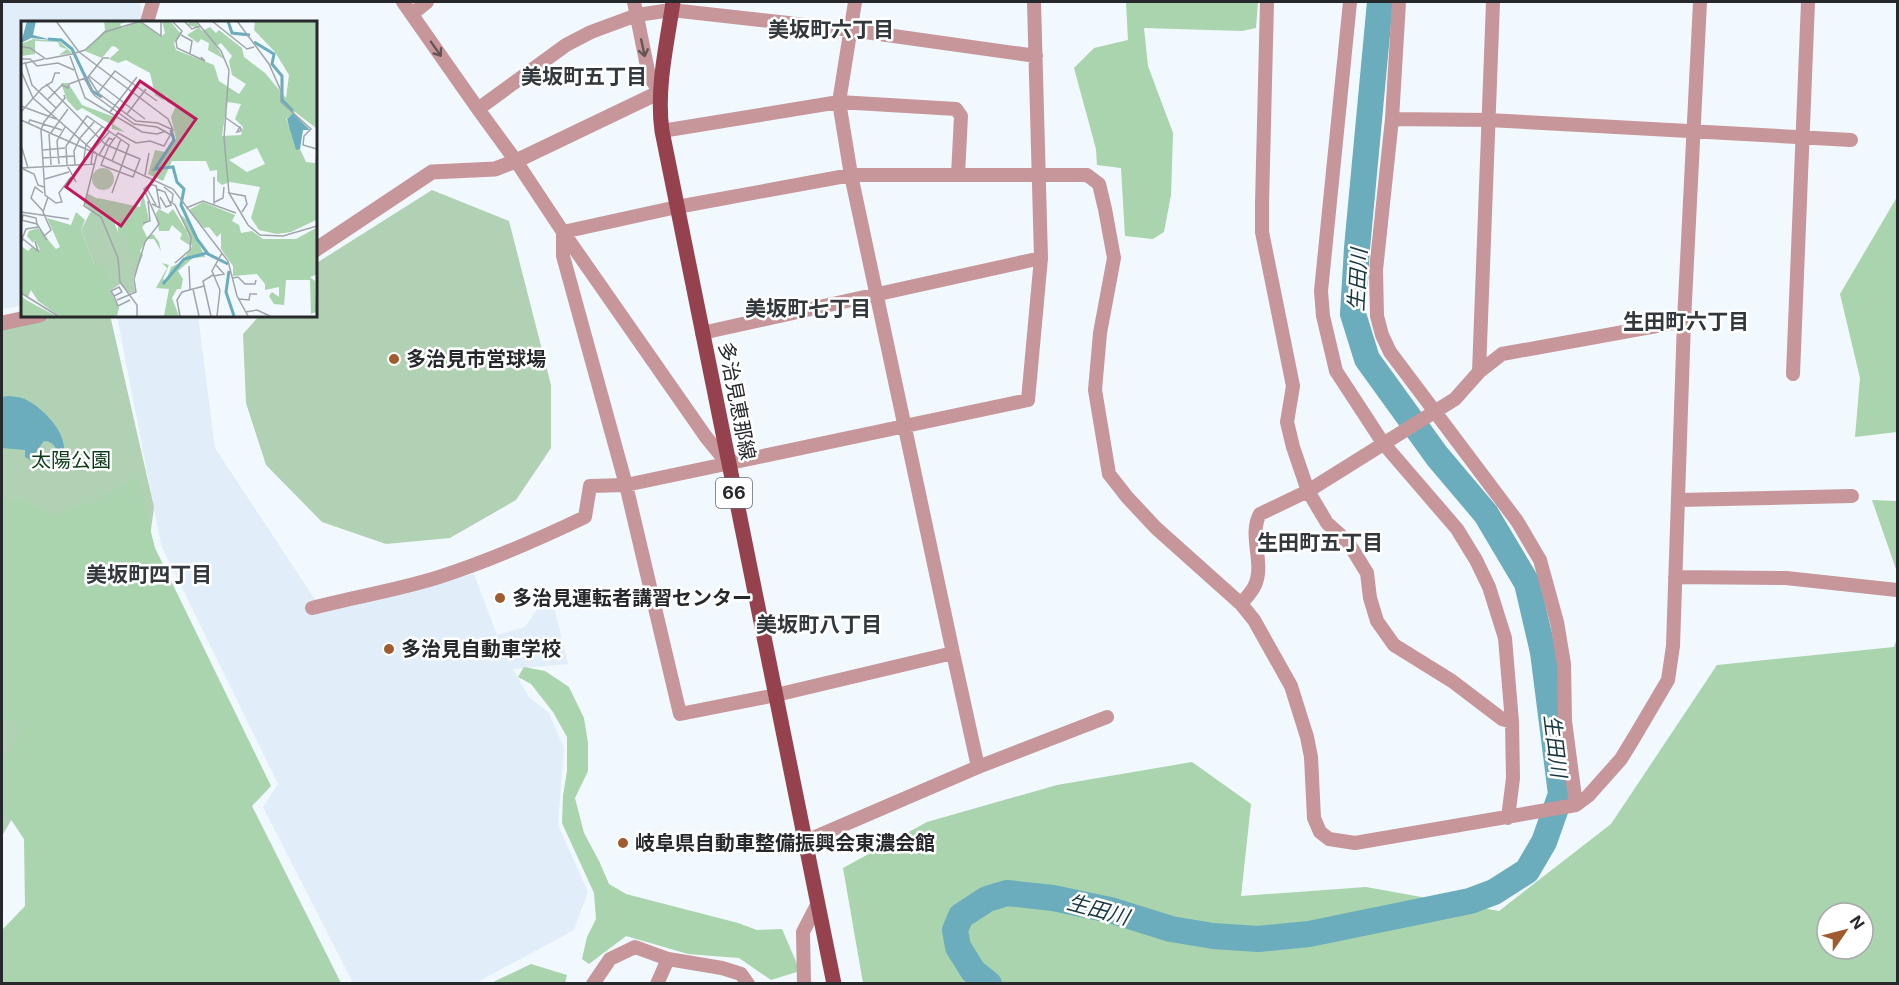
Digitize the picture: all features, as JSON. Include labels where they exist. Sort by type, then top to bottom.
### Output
[{"type":"main road","name":"多治見恵那線","points":[[672,6],[660,92],[659,110],[662,131],[834,984]]},
{"type":"street","points":[[147,21],[153,2]]},
{"type":"street","points":[[403,2],[516,161],[706,437],[728,464]]},
{"type":"street","points":[[412,14],[427,2]]},
{"type":"street","points":[[855,2],[839,102],[851,175],[978,767]]},
{"type":"street","points":[[312,608],[437,578],[481,563],[585,517],[590,486],[626,485],[1028,400],[1041,258],[1034,2]]},
{"type":"street","points":[[1267,2],[1263,232],[1293,386],[1287,422],[1293,447],[1308,491],[1327,522],[1348,542],[1367,573],[1370,598],[1377,621],[1394,645],[1452,681],[1502,719],[1512,722]]},
{"type":"street","points":[[1350,2],[1321,291],[1323,316],[1336,372],[1383,443],[1457,530],[1476,560],[1489,587],[1505,638],[1512,722],[1513,778],[1508,818]]},
{"type":"street","points":[[1399,2],[1392,119],[1376,270],[1377,316],[1390,352],[1517,521],[1540,560],[1557,622],[1564,664],[1565,721],[1576,805]]},
{"type":"street","points":[[1479,372],[1493,2]]},
{"type":"street","points":[[563,232],[677,207],[851,175],[1088,175],[1099,184],[1114,258],[1100,333],[1095,390],[1109,474],[1156,528],[1241,604],[1254,620],[1291,686],[1307,736],[1311,757],[1314,818],[1320,832],[1329,839],[1355,843],[1576,805],[1588,796],[1621,759],[1668,680],[1673,646],[1684,321],[1700,2]]},
{"type":"street","points":[[1793,374],[1808,2]]},
{"type":"street","points":[[478,109],[566,45],[635,8],[672,6],[1036,56]]},
{"type":"street","points":[[316,249],[432,172],[495,169],[660,92],[649,76],[635,8]]},
{"type":"street","points":[[662,131],[839,102],[956,109],[961,116],[958,175]]},
{"type":"street","points":[[1392,119],[1488,120],[1851,140]]},
{"type":"street","points":[[563,232],[562,256],[626,485],[680,714],[776,695],[953,653]]},
{"type":"street","points":[[702,333],[1041,258]]},
{"type":"street","points":[[2,323],[35,316]]},
{"type":"street","points":[[1241,604],[1255,586],[1257,579],[1256,522],[1260,514],[1308,491],[1455,399],[1479,372],[1502,354],[1684,321]]},
{"type":"street","points":[[1679,500],[1852,496]]},
{"type":"street","points":[[1675,577],[1786,578],[1897,590]]},
{"type":"street","points":[[806,841],[978,767],[1107,717]]},
{"type":"street","points":[[804,984],[803,932],[818,905]]},
{"type":"street","points":[[593,984],[610,959],[635,947],[668,959],[722,968],[741,974],[746,983]]},
{"type":"street","points":[[657,984],[668,959]]},
{"type":"shaded area","points":[[2,2],[140,2],[142,21],[21,21],[21,306],[2,309]]},
{"type":"shaded area","name":"多治見自動車学校","points":[[117,316],[198,316],[215,448],[322,610],[474,574],[497,635],[525,627],[550,590],[568,664],[513,669],[529,697],[549,713],[564,748],[558,825],[588,892],[574,930],[476,983],[353,983],[263,807],[278,784],[161,545]]},
{"type":"green space","points":[[1126,2],[1258,2],[1256,28],[1242,31],[1144,28],[1148,66],[1173,133],[1171,195],[1164,232],[1153,239],[1125,236],[1121,168],[1097,165],[1096,149],[1074,68],[1094,48],[1128,40]]},
{"type":"green space","name":"多治見市営球場","points":[[432,190],[509,221],[551,385],[551,448],[516,500],[450,538],[386,544],[322,522],[266,465],[246,403],[243,334],[259,316],[316,316],[316,263]]},
{"type":"green space","points":[[1897,197],[1897,432],[1855,437],[1860,378],[1840,294]]},
{"type":"green space","name":"太陽公園","points":[[56,316],[110,316],[154,507],[137,636],[67,724],[2,836],[2,329],[27,321]]},
{"type":"green space","points":[[137,477],[155,548],[271,786],[252,806],[341,983],[2,983],[2,930],[25,906],[24,839],[2,806],[2,767],[21,728],[2,715],[2,500],[23,500],[53,515],[93,502]]},
{"type":"green space","points":[[1872,500],[1897,501],[1897,572]]},
{"type":"green space","points":[[1897,639],[1897,983],[863,983],[843,868],[927,822],[1057,785],[1192,762],[1251,804],[1241,896],[1366,887],[1499,911],[1611,824],[1717,665],[1894,647]]},
{"type":"green space","points":[[524,667],[545,671],[569,687],[584,718],[588,743],[588,771],[575,798],[584,833],[609,884],[626,894],[757,930],[782,929],[800,971],[771,980],[739,958],[688,954],[626,936],[589,964],[582,959],[587,937],[596,919],[594,893],[562,823],[567,771],[567,737],[553,712],[531,684],[518,677]]},
{"type":"green space","points":[[531,964],[567,975],[565,983],[491,983]]},
{"type":"water","points":[[8,396],[29,401],[56,426],[64,449],[57,461],[41,461],[52,456],[56,449],[53,444],[44,441],[30,460],[25,457],[25,450],[2,448],[2,397]]},
{"type":"waterway","name":"生田川","points":[[989,984],[973,971],[958,947],[955,930],[961,916],[987,899],[1007,893],[1053,898],[1110,910],[1171,929],[1213,936],[1258,939],[1309,934],[1470,901],[1494,892],[1527,871],[1544,842],[1561,794],[1543,652],[1527,583],[1486,514],[1437,456],[1367,359],[1353,314],[1380,2]]},
{"type":"place","name":"多治見市営球場","points":[[394,359]]},
{"type":"place","name":"多治見運転者講習センター","points":[[500,598]]},
{"type":"place","name":"多治見自動車学校","points":[[389,649]]},
{"type":"place","name":"岐阜県自動車整備振興会東濃会館","points":[[623,843]]},
{"type":"district","name":"美坂町六丁目","points":[[831,30]]},
{"type":"district","name":"美坂町五丁目","points":[[584,77]]},
{"type":"district","name":"美坂町七丁目","points":[[808,309]]},
{"type":"district","name":"生田町六丁目","points":[[1686,322]]},
{"type":"district","name":"生田町五丁目","points":[[1320,543]]},
{"type":"district","name":"美坂町四丁目","points":[[149,575]]},
{"type":"district","name":"美坂町八丁目","points":[[819,625]]}]
